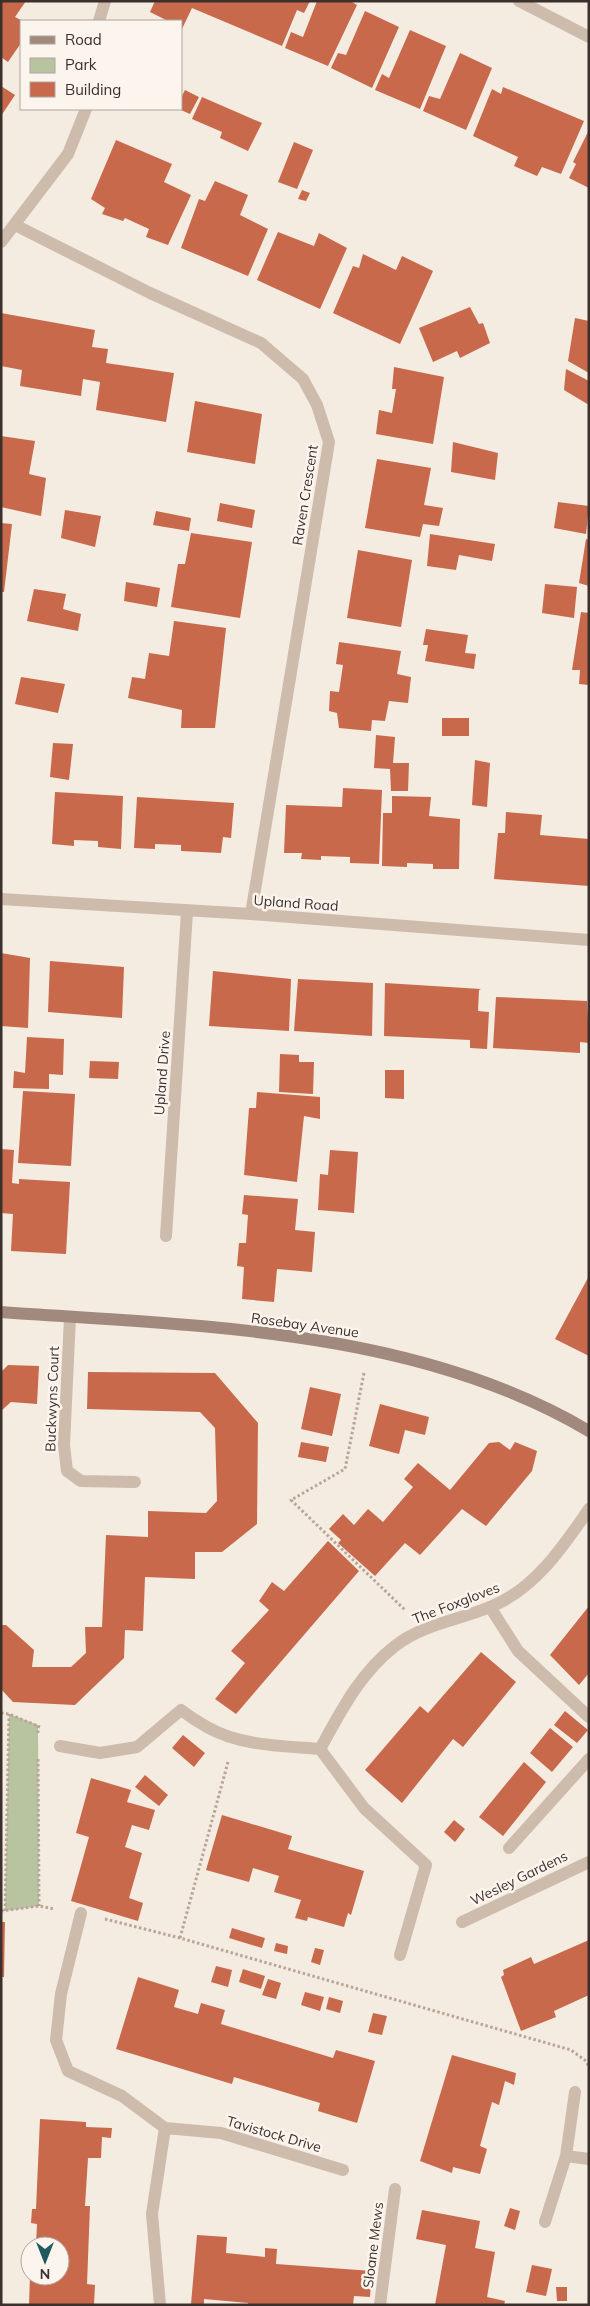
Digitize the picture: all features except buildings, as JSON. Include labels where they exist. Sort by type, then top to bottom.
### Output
[{"type":"street","points":[[99,20],[104,1]]},
{"type":"street","points":[[519,1],[589,37]]},
{"type":"street","points":[[1,242],[68,154],[86,110]]},
{"type":"street","name":"Raven Crescent","points":[[15,224],[150,293],[261,343],[303,379],[317,405],[329,442],[251,914]]},
{"type":"street","name":"Upland Road","points":[[1,899],[187,912],[251,914],[589,940]]},
{"type":"street","name":"Upland Drive","points":[[166,1236],[187,912]]},
{"type":"street","name":"Rosebay Avenue","points":[[1,1312],[211,1327],[369,1348],[508,1390],[589,1431]]},
{"type":"street","name":"Buckwyns Court","points":[[70,1317],[64,1445],[67,1471],[81,1481],[135,1482]]},
{"type":"street","name":"The Foxgloves","points":[[320,1749],[345,1703],[370,1668],[397,1644],[426,1629],[490,1607],[512,1597],[538,1574],[589,1509]]},
{"type":"street","points":[[490,1607],[518,1651],[589,1717]]},
{"type":"street","points":[[60,1746],[100,1753],[137,1747],[181,1710],[208,1728],[235,1738],[261,1744],[320,1749],[364,1808],[426,1865],[400,1956]]},
{"type":"street","points":[[509,1848],[589,1759]]},
{"type":"street","name":"Wesley Gardens","points":[[462,1922],[589,1862]]},
{"type":"street","points":[[81,1913],[61,1994],[56,2040],[68,2071],[122,2096],[165,2128],[152,2214],[160,2305]]},
{"type":"street","points":[[545,2222],[566,2156],[575,2092]]},
{"type":"street","name":"Tavistock Drive","points":[[165,2128],[221,2133],[343,2170]]},
{"type":"street","points":[[566,2156],[589,2159]]},
{"type":"street","name":"Sloane Mews","points":[[380,2305],[395,2189]]},
{"type":"path","points":[[369,1348],[345,1469],[291,1500],[426,1629]]},
{"type":"path","points":[[1,1713],[9,1714],[38,1725],[60,1746]]},
{"type":"path","points":[[9,1714],[3,1911],[39,1906],[81,1913],[180,1938],[571,2050],[588,2061],[589,2067]]},
{"type":"path","points":[[38,1725],[38,1735]]},
{"type":"path","points":[[180,1938],[235,1738]]},
{"type":"path","points":[[38,1755],[39,1906]]},
{"type":"green space","points":[[9,1714],[38,1725],[39,1906],[5,1911]]}]
